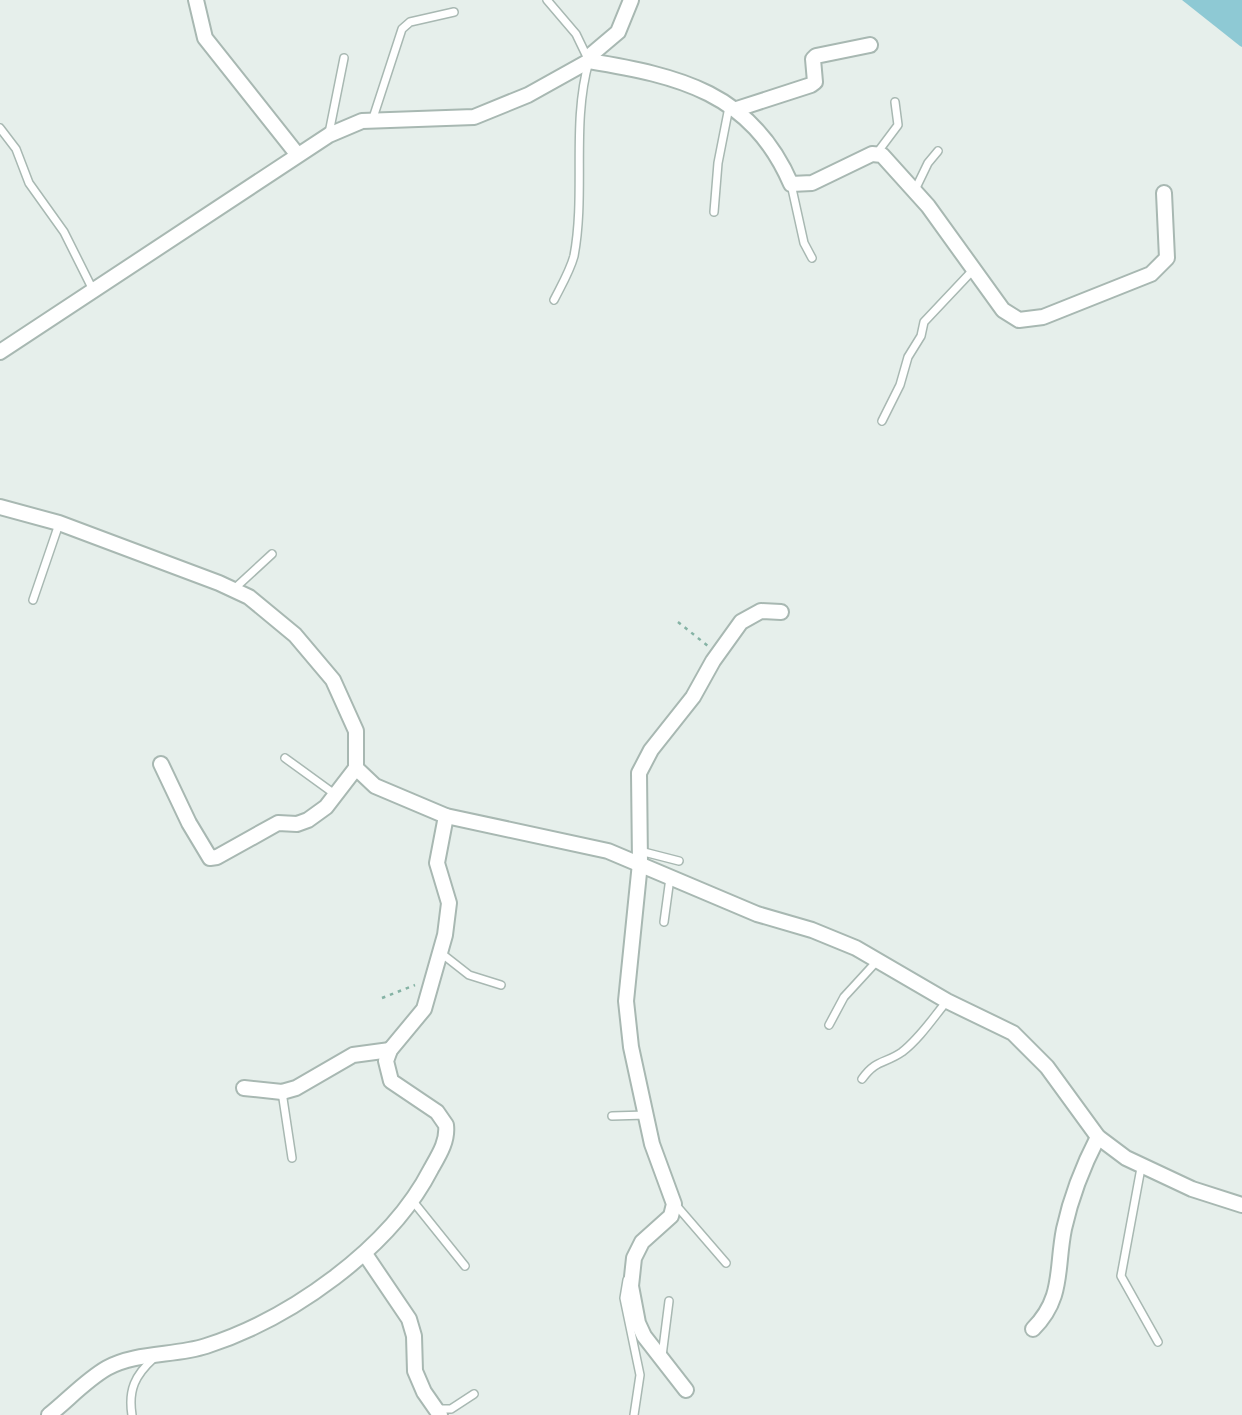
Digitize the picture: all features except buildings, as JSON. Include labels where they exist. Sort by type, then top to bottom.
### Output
[{"type":"street","points":[[195,0],[205,38],[298,154]]},
{"type":"street","points":[[0,352],[329,135],[362,121],[474,117],[528,95],[589,61],[592,54],[618,32],[631,0]]},
{"type":"street","points":[[734,106],[811,85],[814,82],[813,59],[816,56],[870,45]]},
{"type":"street","points":[[589,61],[676,80],[734,106],[774,153],[791,184],[812,183],[877,153],[914,192],[1003,310],[1019,320],[1043,317],[1151,274],[1167,258],[1164,193]]},
{"type":"street","points":[[0,506],[59,523],[249,597],[295,635],[333,680],[356,731],[356,768],[336,795],[308,820],[298,824],[278,823],[217,858],[210,858],[189,823],[161,764]]},
{"type":"street","points":[[687,1390],[662,1361],[638,1323],[631,1286],[632,1269],[642,1242],[671,1216],[674,1204],[652,1144],[631,1046],[626,1002],[640,857],[640,765],[693,696],[741,622],[761,611],[781,611]]},
{"type":"street","points":[[356,768],[375,786],[446,816],[640,857],[670,877],[757,914],[837,939],[878,959],[947,1001],[997,1024],[1030,1048],[1098,1137],[1141,1168],[1192,1189],[1242,1205]]},
{"type":"street","points":[[49,1415],[108,1367],[205,1346],[238,1333],[344,1272],[365,1254],[412,1200],[442,1150],[447,1133],[446,1125],[437,1112],[391,1081],[386,1061],[390,1051],[424,1009],[440,953],[449,903],[437,863],[446,816]]},
{"type":"street","points":[[244,1088],[282,1092],[313,1081],[352,1055],[390,1051]]},
{"type":"street","points":[[1033,1329],[1047,1315],[1055,1300],[1065,1228],[1086,1159],[1098,1137]]},
{"type":"street","points":[[365,1254],[409,1319],[414,1335],[415,1371],[438,1412]]},
{"type":"lane","points":[[547,0],[576,34],[589,61],[583,79],[579,125],[574,256],[554,300]]},
{"type":"lane","points":[[372,121],[402,29],[410,22],[454,12]]},
{"type":"lane","points":[[329,135],[344,58]]},
{"type":"lane","points":[[877,153],[898,125],[895,102]]},
{"type":"lane","points":[[714,212],[718,163],[734,106]]},
{"type":"lane","points":[[0,128],[16,149],[29,183],[64,232],[94,290]]},
{"type":"lane","points":[[914,192],[928,163],[938,151]]},
{"type":"lane","points":[[791,184],[804,243],[813,258]]},
{"type":"lane","points":[[882,421],[900,385],[908,357],[921,336],[924,322],[974,269]]},
{"type":"lane","points":[[33,600],[59,523]]},
{"type":"lane","points":[[233,590],[272,554]]},
{"type":"lane","points":[[285,758],[336,795]]},
{"type":"lane","points":[[640,857],[679,861]]},
{"type":"lane","points":[[664,922],[670,877]]},
{"type":"lane","points":[[440,953],[469,975],[500,985]]},
{"type":"lane","points":[[830,1026],[844,997],[878,959]]},
{"type":"lane","points":[[862,1079],[874,1063],[893,1057],[911,1044],[947,1001]]},
{"type":"lane","points":[[282,1092],[292,1158]]},
{"type":"lane","points":[[612,1116],[646,1115]]},
{"type":"lane","points":[[1141,1168],[1121,1276],[1158,1342]]},
{"type":"lane","points":[[412,1200],[465,1266]]},
{"type":"lane","points":[[674,1204],[726,1263]]},
{"type":"lane","points":[[632,1269],[625,1284],[624,1298],[639,1366],[634,1415]]},
{"type":"lane","points":[[662,1361],[669,1301]]},
{"type":"lane","points":[[132,1415],[130,1398],[136,1378],[157,1355]]},
{"type":"lane","points":[[438,1412],[451,1409],[474,1394]]},
{"type":"path","points":[[678,622],[718,654]]},
{"type":"path","points":[[382,998],[433,979]]},
{"type":"water","points":[[1182,0],[1242,0],[1242,47],[1240,46]]}]
